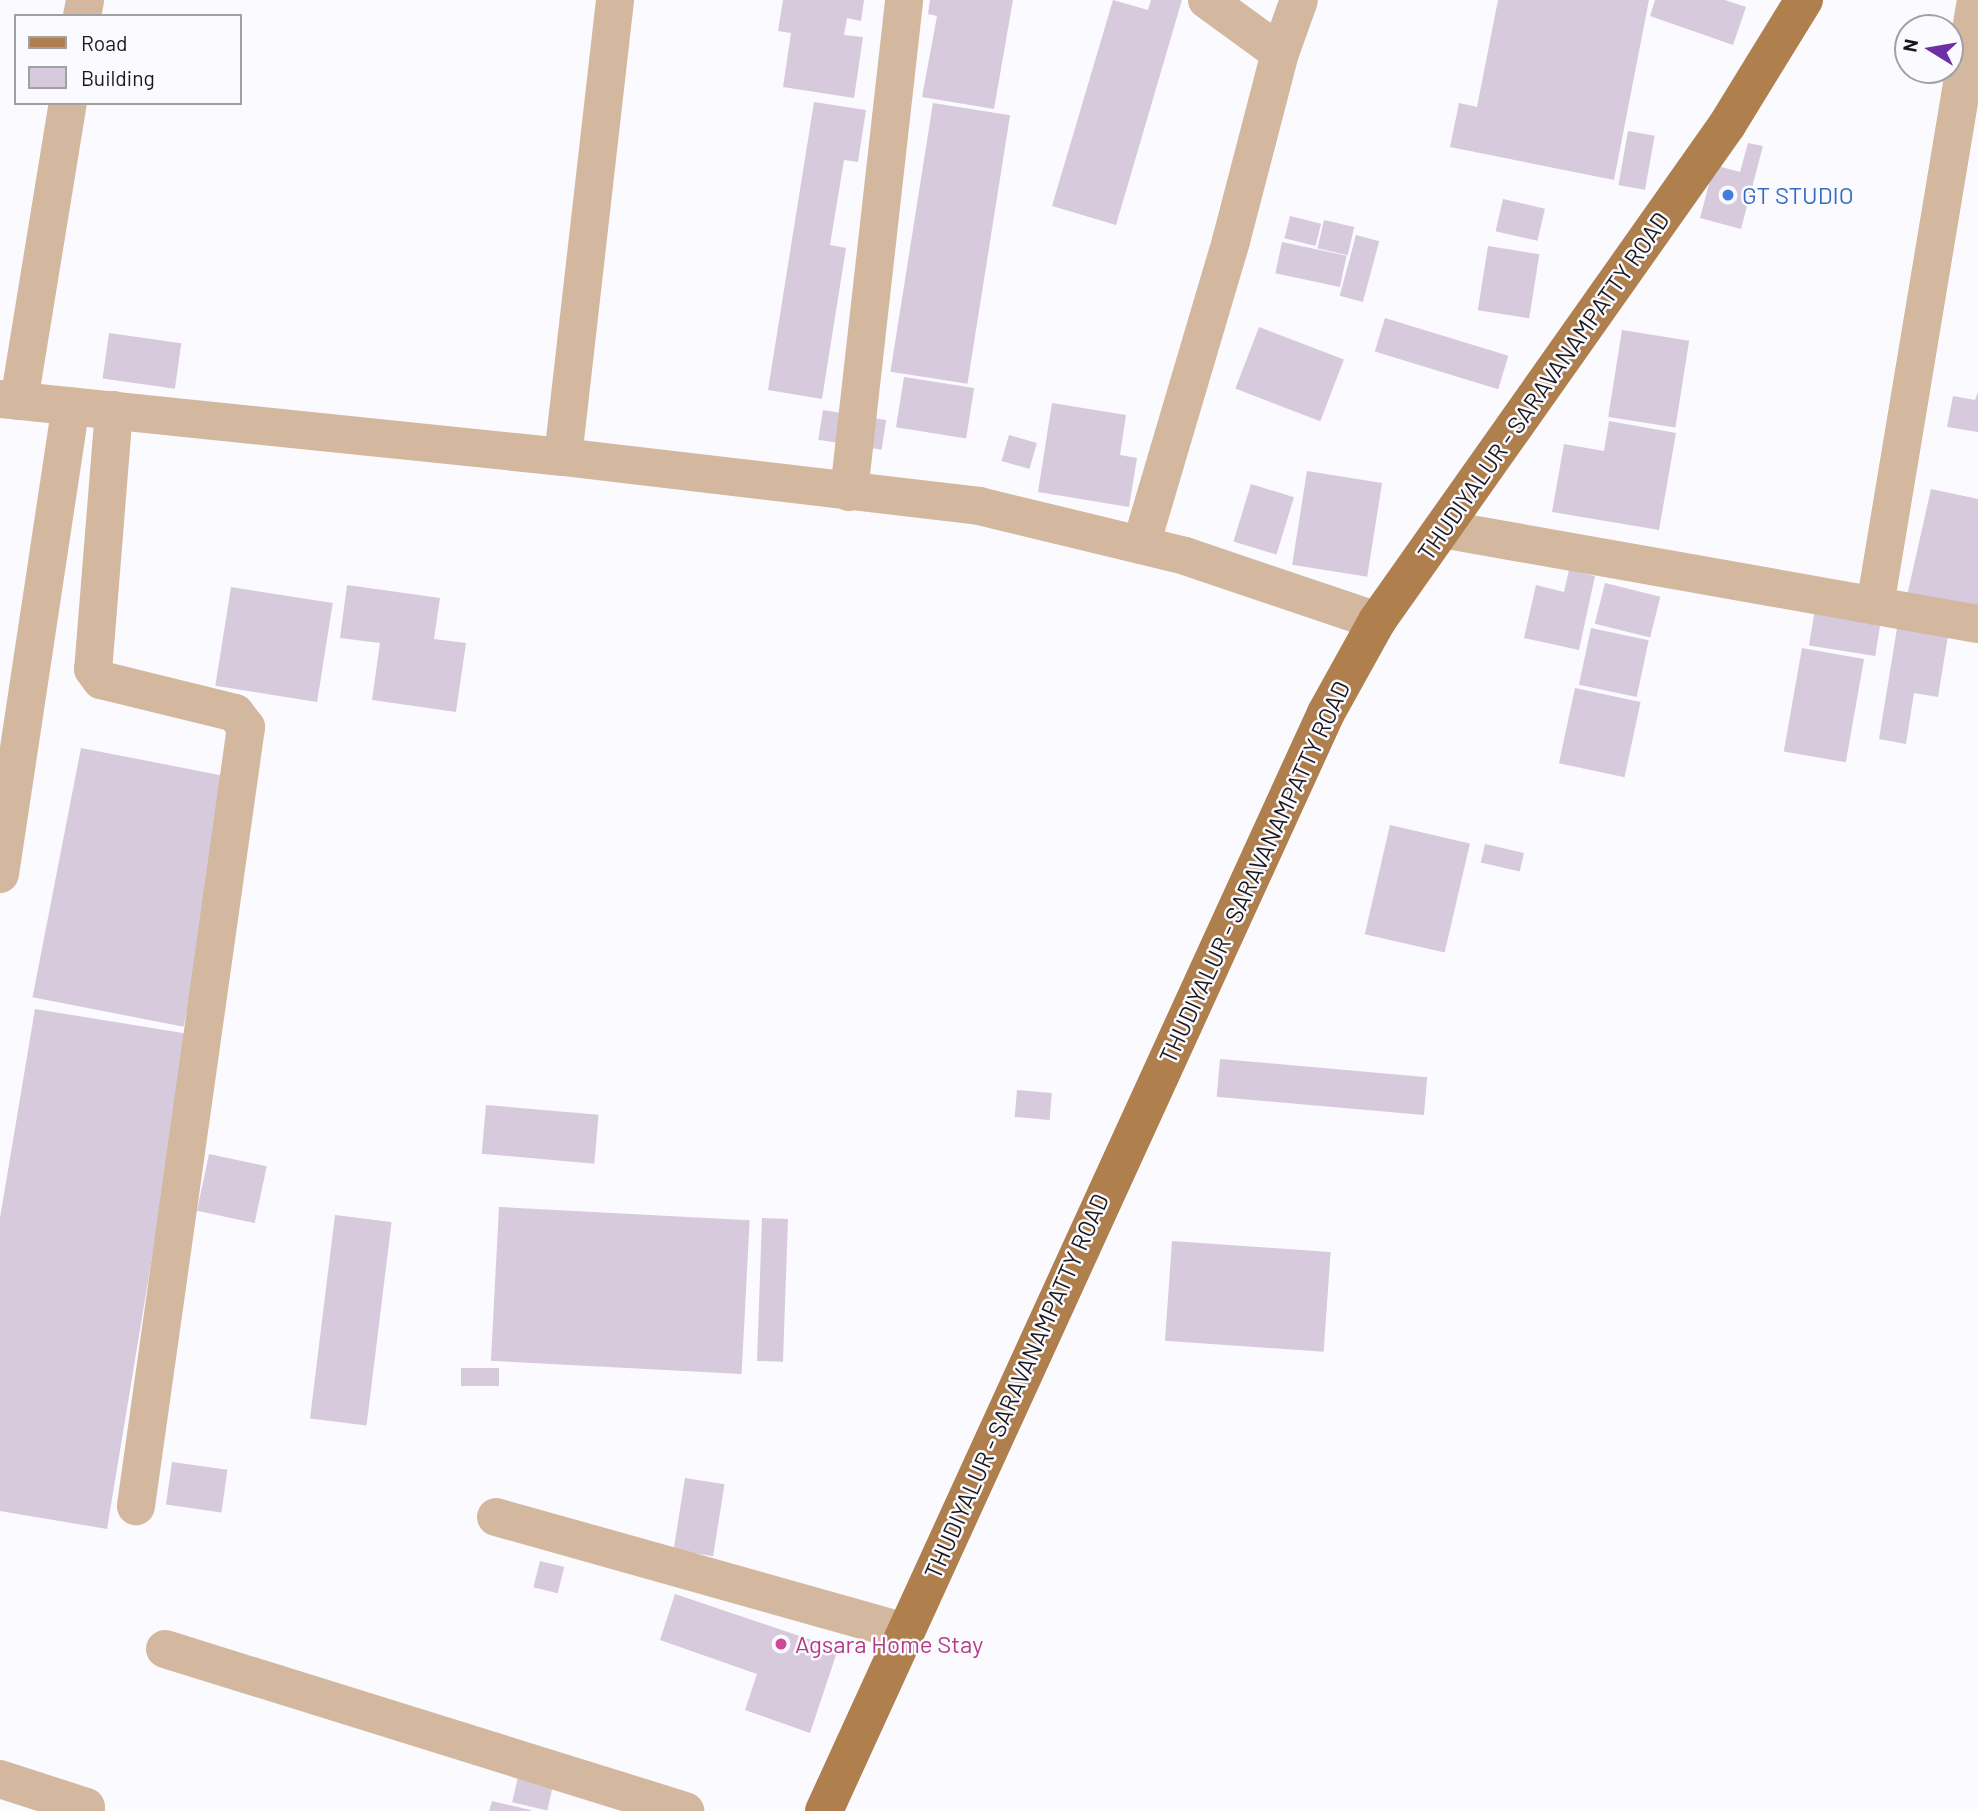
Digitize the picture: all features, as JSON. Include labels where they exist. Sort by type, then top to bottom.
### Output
[{"type":"main road","name":"THUDIYALUR - SARAVANAMPATTY ROAD","points":[[824,1811],[1326,713],[1377,621],[1727,125],[1804,0]]},
{"type":"street","points":[[563,457],[615,0]]},
{"type":"street","points":[[849,492],[904,0]]},
{"type":"street","points":[[1207,0],[1280,53]]},
{"type":"street","points":[[1140,545],[1231,241],[1280,53],[1299,0]]},
{"type":"street","points":[[1875,606],[1976,0]]},
{"type":"street","points":[[68,105],[9,400],[563,457],[979,506],[1185,556],[1377,621]]},
{"type":"street","points":[[0,874],[71,406]]},
{"type":"street","points":[[114,410],[93,669],[101,680],[235,713],[246,727],[136,1506]]},
{"type":"street","points":[[1442,529],[1978,624]]},
{"type":"street","points":[[496,1517],[905,1632]]},
{"type":"street","points":[[165,1649],[685,1811]]},
{"type":"street","points":[[0,1779],[86,1807],[86,1811]]},
{"type":"building","points":[[783,0],[864,0],[861,21],[847,18],[844,35],[863,37],[854,98],[783,87],[791,33],[778,31]]},
{"type":"building","points":[[930,0],[1013,0],[994,109],[922,97],[937,16],[928,14]]},
{"type":"building","points":[[1113,0],[1148,10],[1151,0],[1182,0],[1116,225],[1052,206]]},
{"type":"building","points":[[1498,0],[1649,0],[1614,180],[1450,147],[1459,103],[1477,107]]},
{"type":"building","points":[[1655,0],[1725,0],[1746,7],[1733,45],[1650,16]]},
{"type":"building","points":[[814,102],[866,110],[858,162],[844,160],[830,245],[846,248],[822,399],[768,390]]},
{"type":"building","points":[[933,103],[1010,115],[967,384],[890,372]]},
{"type":"building","points":[[1628,131],[1655,136],[1645,190],[1618,185]]},
{"type":"building","name":"GT STUDIO","points":[[1748,143],[1763,146],[1741,229],[1700,218],[1714,165],[1740,172]]},
{"type":"building","points":[[1503,199],[1545,209],[1537,241],[1496,231]]},
{"type":"building","points":[[1290,216],[1321,224],[1315,246],[1284,238]]},
{"type":"building","points":[[1324,220],[1354,227],[1348,255],[1317,248]]},
{"type":"building","points":[[1356,235],[1379,241],[1363,302],[1340,296]]},
{"type":"building","points":[[1282,242],[1347,256],[1340,287],[1275,273]]},
{"type":"building","points":[[1488,246],[1539,254],[1529,318],[1478,310]]},
{"type":"building","points":[[1385,318],[1508,356],[1498,389],[1375,351]]},
{"type":"building","points":[[1259,327],[1344,360],[1320,421],[1235,389]]},
{"type":"building","points":[[1622,330],[1689,341],[1675,428],[1608,417]]},
{"type":"building","points":[[109,333],[181,343],[175,389],[103,379]]},
{"type":"building","points":[[904,377],[974,388],[966,438],[896,427]]},
{"type":"building","points":[[1978,392],[1978,432],[1947,427],[1953,396],[1975,400]]},
{"type":"building","points":[[1052,403],[1126,415],[1120,455],[1137,458],[1129,507],[1038,492]]},
{"type":"building","points":[[823,410],[886,420],[882,450],[818,440]]},
{"type":"building","points":[[1609,421],[1676,433],[1659,530],[1552,512],[1564,444],[1604,451]]},
{"type":"building","points":[[1009,435],[1037,443],[1029,469],[1002,461]]},
{"type":"building","points":[[1307,471],[1382,483],[1367,577],[1292,565]]},
{"type":"building","points":[[1251,484],[1294,497],[1276,555],[1233,541]]},
{"type":"building","points":[[1931,489],[1978,499],[1978,612],[1907,596]]},
{"type":"building","points":[[1569,570],[1595,576],[1579,650],[1524,638],[1536,585],[1564,592]]},
{"type":"building","points":[[1605,583],[1660,597],[1650,638],[1595,624]]},
{"type":"building","points":[[347,585],[440,598],[434,639],[466,643],[456,712],[372,700],[380,643],[340,638]]},
{"type":"building","points":[[231,587],[333,603],[317,702],[215,686]]},
{"type":"building","points":[[1815,608],[1881,618],[1875,656],[1809,646]]},
{"type":"building","points":[[1591,628],[1649,640],[1637,697],[1579,685]]},
{"type":"building","points":[[1897,628],[1948,636],[1938,697],[1914,693],[1906,744],[1879,739]]},
{"type":"building","points":[[1802,648],[1864,659],[1846,762],[1784,751]]},
{"type":"building","points":[[1575,688],[1641,702],[1625,777],[1559,763]]},
{"type":"building","points":[[81,748],[232,777],[184,1027],[33,997]]},
{"type":"building","points":[[1390,825],[1470,843],[1445,953],[1365,934]]},
{"type":"building","points":[[1485,844],[1524,853],[1520,872],[1481,863]]},
{"type":"building","points":[[35,1009],[189,1034],[107,1529],[0,1511],[0,1218]]},
{"type":"building","points":[[1220,1059],[1427,1077],[1424,1115],[1217,1097]]},
{"type":"building","points":[[1017,1090],[1052,1093],[1050,1120],[1015,1117]]},
{"type":"building","points":[[486,1105],[599,1115],[594,1164],[482,1154]]},
{"type":"building","points":[[209,1154],[267,1166],[255,1223],[197,1211]]},
{"type":"building","points":[[499,1207],[750,1220],[742,1374],[491,1361]]},
{"type":"building","points":[[335,1215],[392,1222],[367,1425],[310,1418]]},
{"type":"building","points":[[762,1218],[788,1219],[783,1362],[757,1361]]},
{"type":"building","points":[[1172,1241],[1331,1252],[1324,1352],[1165,1341]]},
{"type":"building","points":[[461,1368],[499,1368],[499,1386],[461,1386]]},
{"type":"building","points":[[172,1462],[227,1470],[221,1512],[166,1505]]},
{"type":"building","points":[[685,1478],[725,1484],[713,1556],[674,1550]]},
{"type":"building","points":[[540,1561],[564,1567],[558,1593],[533,1587]]},
{"type":"building","points":[[675,1594],[838,1649],[810,1733],[745,1710],[757,1674],[660,1640]]},
{"type":"building","points":[[518,1777],[553,1785],[547,1810],[512,1802]]},
{"type":"building","points":[[492,1801],[531,1810],[531,1811],[489,1811]]},
{"type":"place","name":"GT STUDIO","points":[[1728,195]]},
{"type":"place","name":"Agsara Home Stay","points":[[781,1644]]}]
